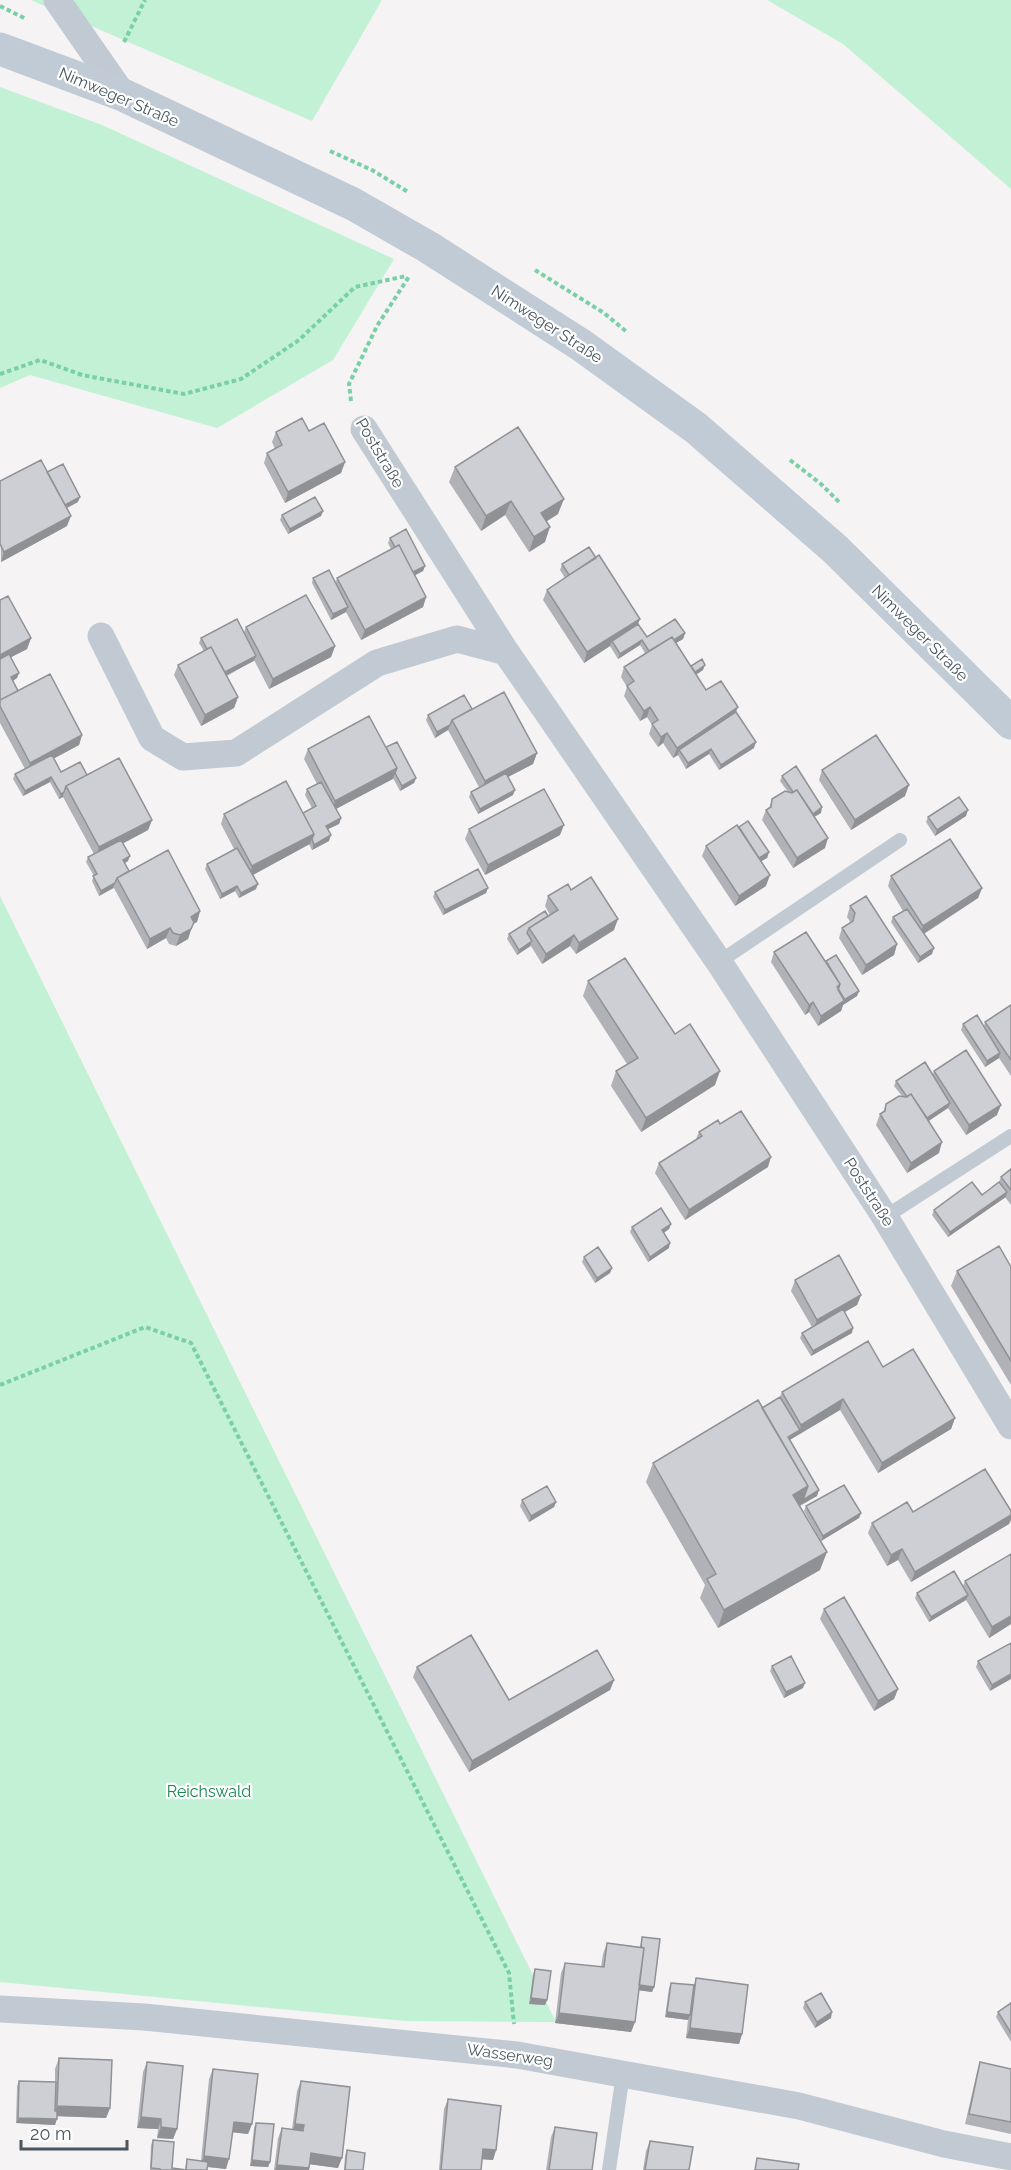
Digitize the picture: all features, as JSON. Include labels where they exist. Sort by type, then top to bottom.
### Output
[{"type":"main road","name":"Nimweger Straße","points":[[0,49],[123,95],[353,204],[428,247],[581,345],[696,428],[835,549],[1011,723]]},
{"type":"street","points":[[57,0],[123,95]]},
{"type":"street","name":"Poststraße","points":[[364,429],[506,652],[719,962],[885,1217],[1011,1426]]},
{"type":"street","points":[[101,636],[152,738],[183,757],[236,753],[377,663],[457,639],[506,652]]},
{"type":"street","name":"Wasserweg","points":[[0,2009],[144,2017],[517,2055],[799,2106],[944,2144],[1011,2157]]},
{"type":"lane","points":[[719,962],[900,840]]},
{"type":"lane","points":[[885,1217],[1011,1136]]},
{"type":"lane","points":[[609,2170],[623,2074]]},
{"type":"path","points":[[119,51],[146,0]]},
{"type":"path","name":"Poststraße","points":[[0,374],[40,360],[82,375],[184,394],[242,380],[299,340],[355,287],[411,275],[377,326],[349,384],[351,404],[364,429]]},
{"type":"path","points":[[0,1385],[145,1327],[191,1343],[509,1973],[517,2055]]},
{"type":"green space","points":[[31,0],[382,0],[312,121]]},
{"type":"green space","points":[[767,0],[1011,0],[1011,189],[843,44]]},
{"type":"green space","points":[[0,87],[102,125],[394,259],[333,360],[217,428],[30,375],[0,388]]},
{"type":"green space","name":"Reichswald","points":[[0,896],[556,2022],[405,2021],[0,1982]]},
{"type":"building","points":[[302,418],[309,431],[324,423],[345,462],[288,492],[267,453],[282,445],[276,432]]},
{"type":"building","points":[[518,427],[564,499],[541,513],[550,527],[534,537],[511,501],[486,516],[455,467]]},
{"type":"building","points":[[41,460],[71,516],[4,552],[0,544],[0,481]]},
{"type":"building","points":[[63,464],[80,497],[65,505],[47,472]]},
{"type":"building","points":[[315,497],[323,511],[290,529],[282,515]]},
{"type":"building","points":[[406,529],[425,566],[413,572],[399,545],[395,547],[390,538]]},
{"type":"building","points":[[399,545],[426,597],[365,630],[337,578]]},
{"type":"building","points":[[589,547],[596,558],[569,575],[562,564]]},
{"type":"building","points":[[599,555],[640,619],[587,652],[547,590]]},
{"type":"building","points":[[329,570],[348,607],[333,614],[313,578]]},
{"type":"building","points":[[306,595],[335,646],[273,679],[246,627]]},
{"type":"building","points":[[8,596],[31,638],[0,655],[0,600]]},
{"type":"building","points":[[237,619],[256,656],[225,672],[211,647],[207,649],[201,638]]},
{"type":"building","points":[[675,619],[685,633],[674,640],[672,637],[649,651],[642,640],[620,654],[612,641],[638,624],[647,637]]},
{"type":"building","points":[[672,637],[706,690],[721,681],[738,707],[677,748],[667,733],[661,737],[652,724],[658,720],[650,707],[644,711],[627,686],[634,681],[624,667]]},
{"type":"building","points":[[211,647],[238,697],[205,715],[178,665]]},
{"type":"building","points":[[9,654],[19,673],[11,677],[18,691],[0,700],[0,659]]},
{"type":"building","points":[[702,659],[705,665],[695,672],[691,666]]},
{"type":"building","points":[[50,674],[82,735],[30,763],[0,706],[0,700]]},
{"type":"building","points":[[504,692],[537,753],[485,781],[452,720]]},
{"type":"building","points":[[464,695],[472,709],[437,732],[428,715]]},
{"type":"building","points":[[736,712],[756,742],[721,765],[711,749],[688,763],[679,750]]},
{"type":"building","points":[[369,716],[397,768],[335,801],[308,749]]},
{"type":"building","points":[[876,735],[909,785],[855,820],[822,770]]},
{"type":"building","points":[[397,742],[416,778],[402,786],[395,773],[397,768],[386,747]]},
{"type":"building","points":[[52,755],[61,772],[80,762],[87,775],[66,786],[61,794],[51,777],[25,791],[15,774]]},
{"type":"building","points":[[119,758],[152,820],[99,847],[66,786]]},
{"type":"building","points":[[796,766],[822,807],[813,814],[797,790],[793,792],[782,776]]},
{"type":"building","points":[[506,773],[515,790],[480,809],[471,792]]},
{"type":"building","points":[[286,781],[314,834],[252,866],[224,814]]},
{"type":"building","points":[[321,782],[341,818],[326,826],[331,835],[314,845],[312,839],[314,834],[303,813],[316,806],[307,789]]},
{"type":"building","points":[[544,789],[564,825],[488,865],[469,829]]},
{"type":"building","points":[[797,790],[828,838],[797,858],[766,810],[771,807],[772,799],[785,791],[792,793]]},
{"type":"building","points":[[959,797],[968,810],[937,830],[928,817]]},
{"type":"building","points":[[748,821],[769,852],[759,858],[739,827]]},
{"type":"building","points":[[737,825],[770,875],[739,896],[706,846]]},
{"type":"building","points":[[950,839],[982,888],[923,926],[891,876]]},
{"type":"building","points":[[121,840],[130,856],[123,860],[129,871],[101,891],[93,876],[97,874],[88,857]]},
{"type":"building","points":[[237,848],[258,884],[241,893],[237,886],[222,894],[207,864]]},
{"type":"building","points":[[168,850],[200,911],[191,917],[194,922],[191,929],[180,935],[173,933],[170,928],[150,939],[117,878]]},
{"type":"building","points":[[478,869],[488,888],[445,910],[435,892]]},
{"type":"building","points":[[591,877],[618,919],[579,943],[574,935],[546,954],[529,928],[558,910],[548,896],[568,884],[571,890]]},
{"type":"building","points":[[866,896],[897,944],[866,965],[842,928],[853,921],[855,913],[850,906]]},
{"type":"building","points":[[907,909],[934,948],[920,957],[893,917]]},
{"type":"building","points":[[545,911],[548,916],[529,928],[527,933],[532,941],[519,950],[509,934]]},
{"type":"building","points":[[806,932],[840,984],[837,987],[845,1000],[821,1016],[813,1002],[809,1005],[774,952]]},
{"type":"building","points":[[836,955],[859,991],[844,1000],[838,990],[840,984],[826,961]]},
{"type":"building","points":[[625,958],[675,1034],[690,1024],[720,1071],[646,1118],[616,1071],[638,1058],[588,981]]},
{"type":"building","points":[[1011,1005],[1011,1060],[985,1022]]},
{"type":"building","points":[[977,1015],[1000,1053],[987,1061],[963,1024]]},
{"type":"building","points":[[966,1050],[1001,1105],[969,1125],[934,1071]]},
{"type":"building","points":[[925,1062],[950,1103],[927,1118],[911,1094],[907,1097],[896,1081]]},
{"type":"building","points":[[911,1094],[942,1142],[911,1163],[880,1114],[885,1111],[886,1104],[899,1096],[906,1097]]},
{"type":"building","points":[[741,1111],[771,1157],[689,1210],[659,1163],[702,1136],[699,1132],[718,1120],[720,1124]]},
{"type":"building","points":[[1011,1169],[1011,1190],[1001,1177]]},
{"type":"building","points":[[972,1182],[982,1195],[999,1182],[1007,1192],[950,1232],[934,1210]]},
{"type":"building","points":[[661,1208],[671,1224],[662,1230],[670,1243],[650,1257],[632,1227]]},
{"type":"building","points":[[999,1246],[1011,1267],[1011,1361],[957,1271]]},
{"type":"building","points":[[598,1247],[612,1268],[597,1278],[584,1257]]},
{"type":"building","points":[[839,1255],[861,1295],[817,1320],[795,1280]]},
{"type":"building","points":[[843,1309],[853,1328],[813,1351],[802,1333]]},
{"type":"building","points":[[868,1341],[883,1367],[913,1349],[955,1418],[882,1463],[843,1399],[801,1425],[782,1392]]},
{"type":"building","points":[[780,1397],[800,1430],[788,1437],[819,1490],[803,1500],[808,1486],[762,1408]]},
{"type":"building","points":[[758,1400],[808,1486],[793,1495],[827,1552],[724,1610],[707,1579],[716,1574],[653,1463]]},
{"type":"building","points":[[985,1469],[1011,1511],[1011,1515],[915,1572],[902,1549],[891,1555],[872,1523],[907,1502],[913,1512]]},
{"type":"building","points":[[844,1485],[861,1513],[823,1536],[806,1506]]},
{"type":"building","points":[[547,1486],[556,1502],[531,1516],[522,1500]]},
{"type":"building","points":[[1011,1554],[1011,1616],[992,1627],[965,1581]]},
{"type":"building","points":[[954,1571],[968,1595],[931,1617],[917,1593]]},
{"type":"building","points":[[844,1597],[898,1689],[878,1701],[824,1609]]},
{"type":"building","points":[[471,1635],[509,1700],[597,1650],[614,1680],[472,1761],[417,1667]]},
{"type":"building","points":[[1011,1643],[1011,1674],[992,1685],[978,1661]]},
{"type":"building","points":[[791,1656],[805,1683],[786,1692],[772,1666]]},
{"type":"building","points":[[642,1937],[660,1939],[654,1987],[639,1985],[644,1948],[641,1947]]},
{"type":"building","points":[[607,1943],[644,1948],[635,2022],[559,2013],[565,1963],[604,1967]]},
{"type":"building","points":[[535,1969],[551,1971],[547,2000],[531,1998]]},
{"type":"building","points":[[696,1978],[748,1985],[742,2034],[690,2028]]},
{"type":"building","points":[[671,1983],[694,1985],[690,2015],[667,2012]]},
{"type":"building","points":[[821,1993],[832,2012],[817,2022],[805,2002]]},
{"type":"building","points":[[1011,2003],[1011,2033],[998,2012]]},
{"type":"building","points":[[59,2058],[112,2060],[110,2108],[57,2106]]},
{"type":"building","points":[[147,2062],[183,2066],[177,2129],[161,2127],[161,2119],[141,2117]]},
{"type":"building","points":[[980,2062],[1011,2069],[1011,2122],[969,2114]]},
{"type":"building","points":[[213,2069],[258,2074],[252,2124],[234,2122],[229,2159],[204,2156]]},
{"type":"building","points":[[19,2081],[56,2082],[57,2119],[18,2118]]},
{"type":"building","points":[[301,2081],[350,2087],[342,2158],[311,2153],[309,2168],[277,2165],[282,2128],[303,2131],[304,2125],[295,2124]]},
{"type":"building","points":[[448,2099],[501,2106],[496,2150],[483,2149],[481,2170],[441,2170]]},
{"type":"building","points":[[256,2123],[274,2124],[270,2162],[252,2160]]},
{"type":"building","points":[[555,2127],[597,2133],[592,2170],[549,2170]]},
{"type":"building","points":[[153,2140],[174,2142],[172,2168],[186,2170],[151,2168]]},
{"type":"building","points":[[650,2141],[693,2147],[689,2170],[645,2170]]},
{"type":"building","points":[[347,2150],[365,2153],[363,2170],[345,2170]]},
{"type":"building","points":[[757,2158],[799,2164],[798,2170],[755,2170]]},
{"type":"building","points":[[187,2159],[208,2162],[207,2170],[186,2170]]}]
